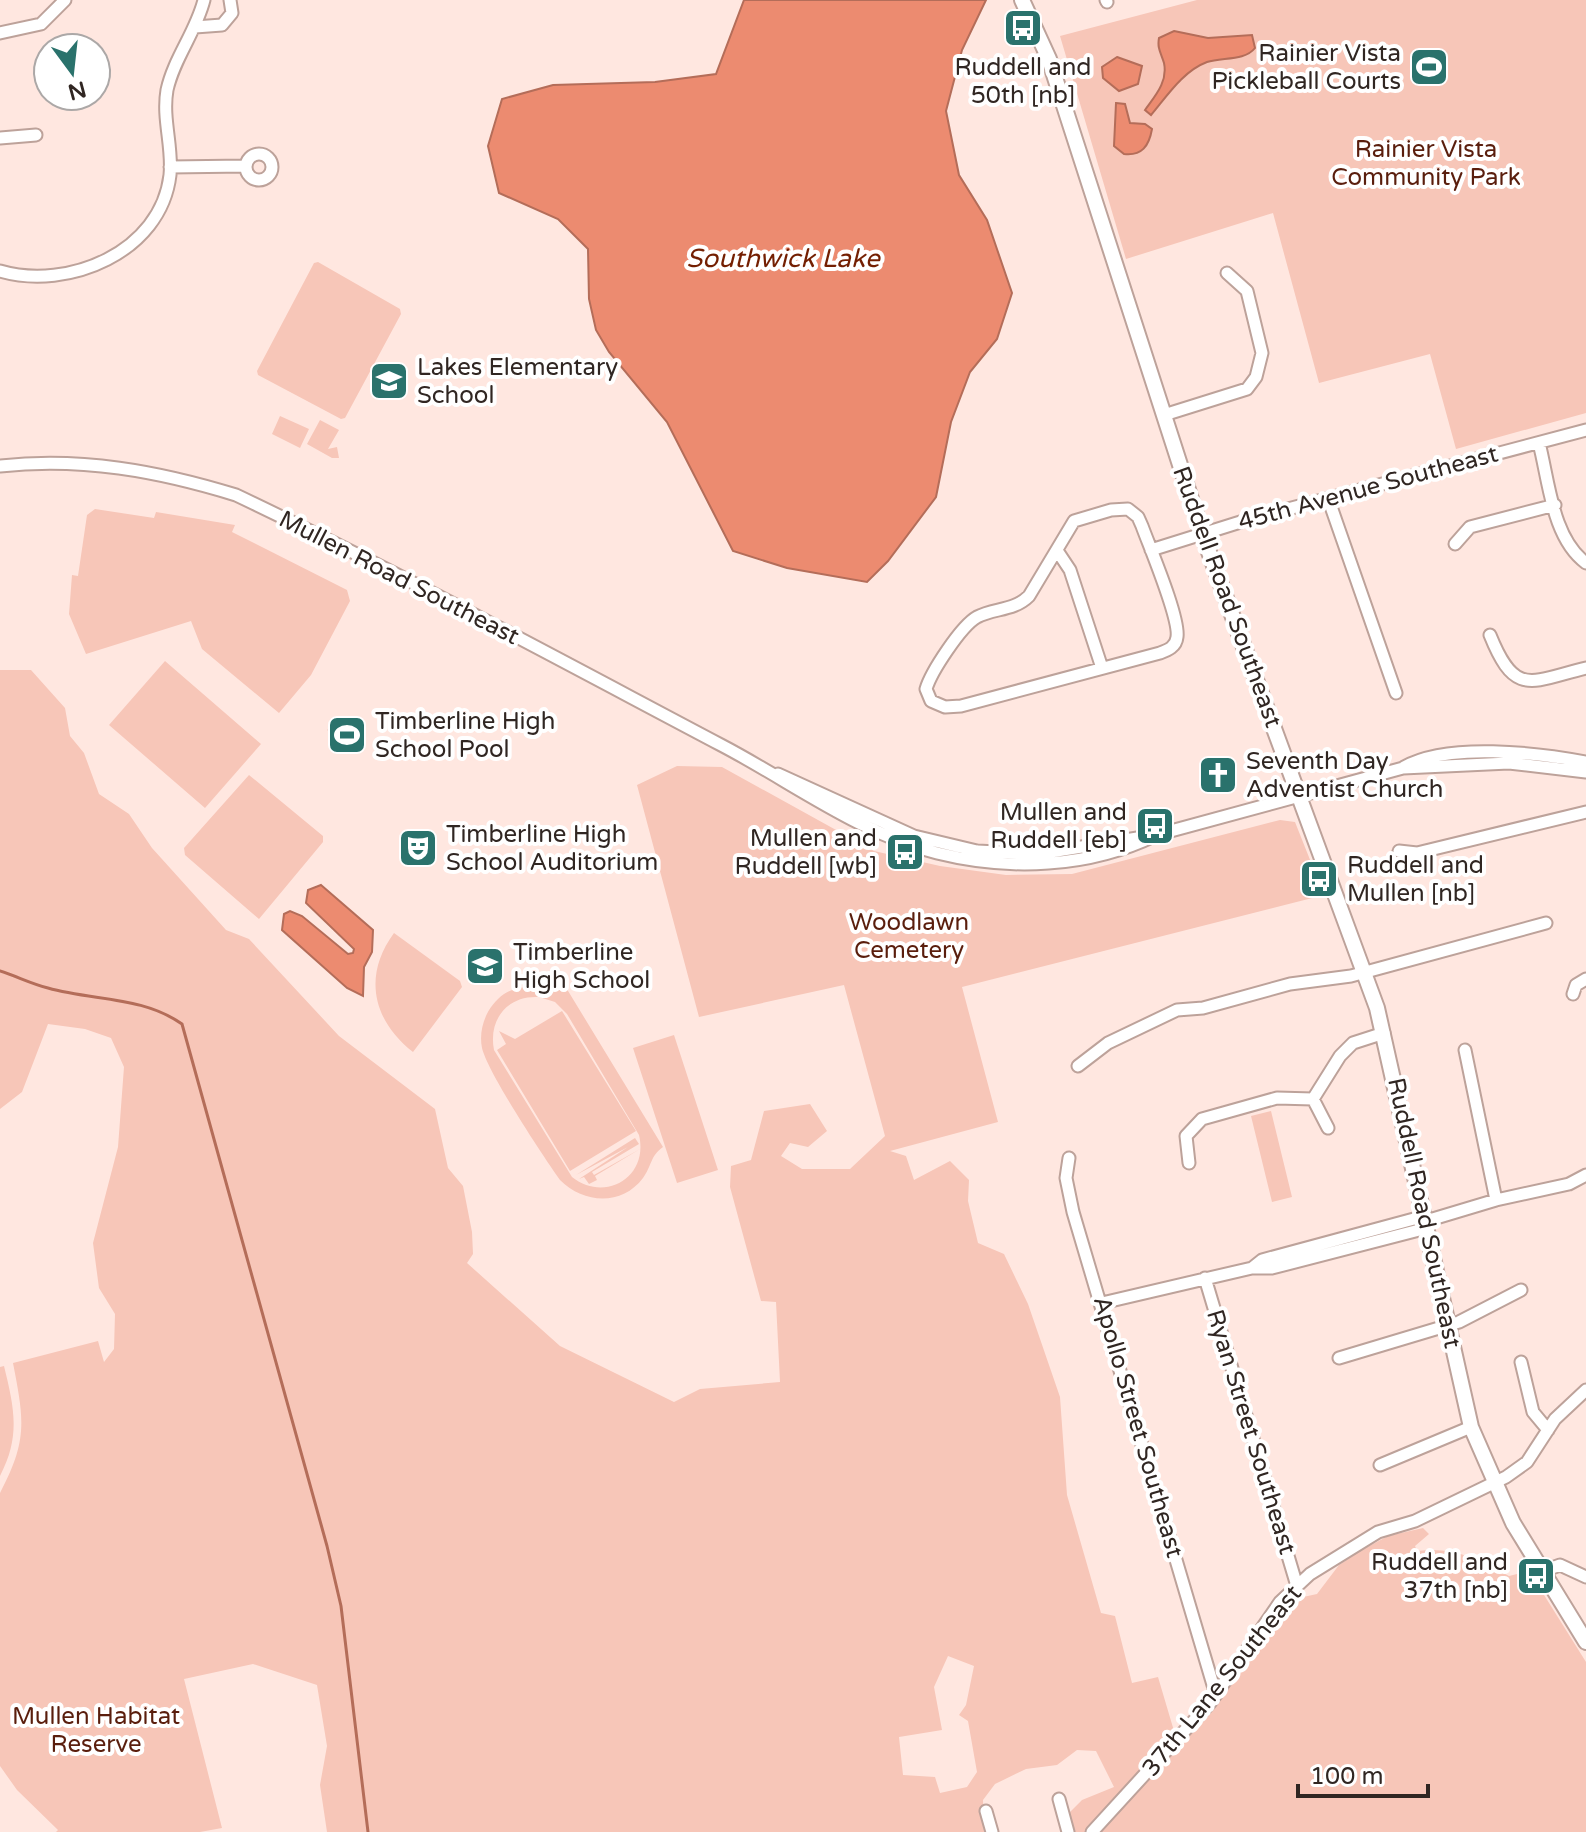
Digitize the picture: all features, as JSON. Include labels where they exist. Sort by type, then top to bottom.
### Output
[{"type":"main road","name":"Ruddell Road Southeast","points":[[1022,0],[1049,59],[1202,533],[1364,971],[1384,1033],[1471,1427],[1494,1484],[1541,1572],[1586,1642]]},
{"type":"street","points":[[0,33],[41,24],[65,0]]},
{"type":"street","points":[[0,271],[33,276],[97,263],[130,247],[154,221],[167,190],[170,167],[164,113],[167,92],[204,0]]},
{"type":"street","points":[[195,27],[222,25],[232,13],[230,0]]},
{"type":"street","points":[[0,138],[36,135]]},
{"type":"street","points":[[170,167],[245,166]]},
{"type":"street","points":[[1164,415],[1247,389],[1256,377],[1262,353],[1247,291],[1227,273]]},
{"type":"street","name":"45th Avenue Southeast","points":[[1151,550],[1328,498],[1586,430]]},
{"type":"street","points":[[1539,443],[1569,546],[1586,563]]},
{"type":"street","name":"Mullen Road Southeast","points":[[0,466],[87,463],[173,475],[236,495],[774,773],[792,778],[902,832],[977,851],[1038,854],[1156,835],[1403,768],[1509,763],[1586,772]]},
{"type":"street","points":[[1328,498],[1396,693]]},
{"type":"street","points":[[1455,544],[1470,527],[1555,505]]},
{"type":"street","points":[[1121,508],[1138,517],[1177,627],[1176,642],[1168,650],[953,707],[931,701],[926,693],[931,676],[968,624],[980,615],[1024,601],[1058,552],[1065,532],[1074,521],[1121,508]]},
{"type":"street","points":[[1058,552],[1070,570],[1102,668]]},
{"type":"street","points":[[1490,635],[1503,666],[1518,678],[1536,680],[1586,668]]},
{"type":"street","name":"Mullen Road Southeast","points":[[1403,768],[1418,759],[1489,753],[1586,762]]},
{"type":"street","points":[[1399,851],[1417,853],[1586,812]]},
{"type":"street","points":[[1078,1066],[1108,1043],[1177,1010],[1203,1008],[1290,984],[1364,971],[1546,923]]},
{"type":"street","points":[[1573,994],[1576,985],[1586,979]]},
{"type":"street","points":[[1313,1099],[1340,1056],[1353,1043],[1384,1033]]},
{"type":"street","points":[[1465,1050],[1496,1200]]},
{"type":"street","points":[[1189,1163],[1186,1136],[1202,1119],[1277,1098],[1313,1099]]},
{"type":"street","points":[[1313,1099],[1328,1128]]},
{"type":"street","name":"Apollo Street Southeast","points":[[1069,1158],[1066,1178],[1073,1212],[1216,1695]]},
{"type":"street","points":[[1102,1303],[1252,1268],[1272,1268],[1496,1200],[1569,1184],[1586,1175]]},
{"type":"street","name":"Ryan Street Southeast","points":[[1205,1278],[1297,1586]]},
{"type":"street","points":[[1339,1358],[1448,1326],[1479,1314],[1521,1290]]},
{"type":"street","points":[[1521,1362],[1533,1412],[1548,1430]]},
{"type":"street","name":"37th Lane Southeast","points":[[1092,1832],[1156,1765],[1216,1695],[1280,1602],[1310,1574],[1378,1532],[1403,1526],[1494,1484],[1527,1462],[1570,1401],[1586,1390]]},
{"type":"street","points":[[1380,1465],[1471,1427]]},
{"type":"street","points":[[1541,1572],[1560,1565],[1586,1577]]},
{"type":"street","points":[[1059,1799],[1068,1832]]},
{"type":"street","points":[[986,1811],[992,1832]]},
{"type":"green space","name":"Rainier Vista Community Park","points":[[1197,0],[1586,0],[1586,413],[1456,449],[1430,354],[1319,383],[1273,213],[1126,259],[1060,36]]},
{"type":"green space","points":[[318,262],[400,309],[401,314],[345,418],[341,419],[258,375],[257,371],[314,263]]},
{"type":"green space","points":[[280,416],[309,429],[300,448],[272,434]]},
{"type":"green space","points":[[320,420],[339,430],[328,449],[337,447],[339,458],[332,458],[307,444]]},
{"type":"green space","points":[[95,509],[154,518],[156,512],[235,525],[232,532],[347,590],[350,601],[311,675],[279,713],[202,649],[191,621],[86,654],[69,614],[72,575],[78,576],[87,515]]},
{"type":"green space","points":[[165,661],[261,744],[205,808],[109,725]]},
{"type":"green space","points":[[0,670],[31,670],[65,708],[70,736],[84,753],[99,794],[129,814],[152,848],[226,930],[249,939],[339,1036],[435,1109],[448,1168],[463,1186],[472,1232],[473,1254],[467,1263],[560,1346],[674,1402],[700,1389],[780,1382],[776,1302],[761,1301],[730,1187],[731,1166],[751,1160],[764,1111],[810,1104],[827,1131],[808,1147],[790,1143],[781,1156],[802,1169],[850,1169],[885,1136],[844,985],[699,1017],[637,785],[677,766],[722,767],[874,851],[940,866],[1006,875],[1072,874],[1280,820],[1295,822],[1324,895],[962,987],[998,1122],[890,1151],[906,1156],[914,1180],[950,1161],[969,1180],[968,1201],[978,1243],[1004,1254],[1028,1304],[1060,1397],[1067,1495],[1101,1613],[1115,1616],[1132,1683],[1158,1677],[1174,1731],[1210,1703],[1280,1602],[1317,1594],[1339,1565],[1360,1551],[1388,1536],[1423,1528],[1429,1534],[1415,1546],[1417,1551],[1454,1552],[1488,1564],[1509,1576],[1529,1571],[1586,1662],[1586,1832],[1072,1832],[1067,1815],[1082,1800],[1114,1787],[1096,1751],[1077,1750],[1057,1765],[1026,1769],[995,1784],[983,1800],[984,1832],[327,1832],[320,1785],[327,1746],[317,1685],[253,1664],[184,1679],[222,1828],[200,1832],[56,1832],[58,1830],[17,1790],[0,1766],[0,1493],[15,1458],[21,1430],[20,1400],[13,1363],[98,1341],[104,1362],[114,1349],[115,1314],[99,1288],[93,1243],[118,1147],[124,1067],[111,1038],[85,1029],[48,1024],[22,1092],[0,1109]],"holes":[[[948,1656],[974,1666],[966,1705],[959,1715],[968,1721],[977,1772],[967,1787],[940,1793],[935,1777],[903,1775],[899,1737],[942,1730],[934,1687]]]},
{"type":"green space","points":[[249,775],[323,836],[323,842],[259,919],[185,855],[184,848]]},
{"type":"green space","points":[[394,933],[460,981],[462,987],[413,1052],[388,1026],[376,996],[378,965]]},
{"type":"green space","points":[[562,981],[663,1147],[643,1178],[625,1194],[591,1197],[580,1194],[560,1180],[505,1094],[482,1048],[483,1025],[498,999],[511,990]],"holes":[[[528,997],[555,1002],[567,1014],[639,1135],[637,1163],[622,1182],[598,1187],[572,1177],[494,1050],[497,1019],[510,1005]]]},
{"type":"green space","points":[[562,1011],[636,1131],[570,1171],[497,1050],[506,1044],[499,1031],[515,1039]]},
{"type":"green space","points":[[674,1035],[718,1170],[677,1183],[633,1048]]},
{"type":"green space","points":[[1271,1111],[1292,1197],[1272,1202],[1251,1116]]},
{"type":"green space","points":[[635,1138],[639,1144],[592,1172],[594,1175],[640,1149],[595,1176],[597,1180],[589,1184],[584,1177],[579,1179],[628,1147],[576,1175]]},
{"type":"green space","points":[[4,1366],[14,1421],[11,1448],[0,1476],[0,1367]]},
{"type":"water","name":"Southwick Lake","points":[[744,0],[986,0],[962,50],[946,111],[959,175],[987,220],[1012,293],[997,339],[970,372],[951,422],[936,497],[888,561],[867,582],[787,568],[733,551],[667,422],[609,352],[596,330],[589,299],[588,249],[558,219],[499,193],[488,146],[502,99],[553,85],[655,82],[716,74]]},
{"type":"water","points":[[1174,31],[1208,38],[1252,35],[1255,48],[1245,55],[1213,60],[1190,71],[1151,115],[1145,110],[1160,88],[1165,70],[1159,38]]},
{"type":"water","points":[[1117,57],[1142,66],[1138,84],[1119,91],[1103,78],[1102,67]]},
{"type":"water","points":[[1116,103],[1125,104],[1130,123],[1145,124],[1152,129],[1147,145],[1136,153],[1124,154],[1114,146]]},
{"type":"water","name":"Timberline High School Pool","points":[[339,719],[364,741],[354,752],[329,730]]},
{"type":"water","points":[[321,885],[373,930],[372,952],[364,967],[363,996],[347,988],[282,930],[284,914],[290,911],[302,916],[348,954],[353,953],[354,949],[306,903],[308,890]]},
{"type":"waterway","points":[[0,971],[48,988],[151,1008],[182,1024],[341,1606],[368,1832]]},
{"type":"place","name":"Ruddell and 50th [nb]","points":[[1023,28]]},
{"type":"place","name":"Rainier Vista Pickleball Courts","points":[[1429,67]]},
{"type":"place","name":"Lakes Elementary School","points":[[389,381]]},
{"type":"place","name":"Timberline High School Pool","points":[[347,735]]},
{"type":"place","name":"Seventh Day Adventist Church","points":[[1218,775]]},
{"type":"place","name":"Mullen and Ruddell [eb]","points":[[1155,826]]},
{"type":"place","name":"Timberline High School Auditorium","points":[[418,848]]},
{"type":"place","name":"Mullen and Ruddell [wb]","points":[[905,852]]},
{"type":"place","name":"Ruddell and Mullen [nb]","points":[[1319,879]]},
{"type":"place","name":"Timberline High School","points":[[485,966]]},
{"type":"place","name":"Ruddell and 37th [nb]","points":[[1536,1576]]},
{"type":"park label","name":"Woodlawn Cemetery","points":[[909,936]]},
{"type":"park label","name":"Mullen Habitat Reserve","points":[[96,1730]]}]
